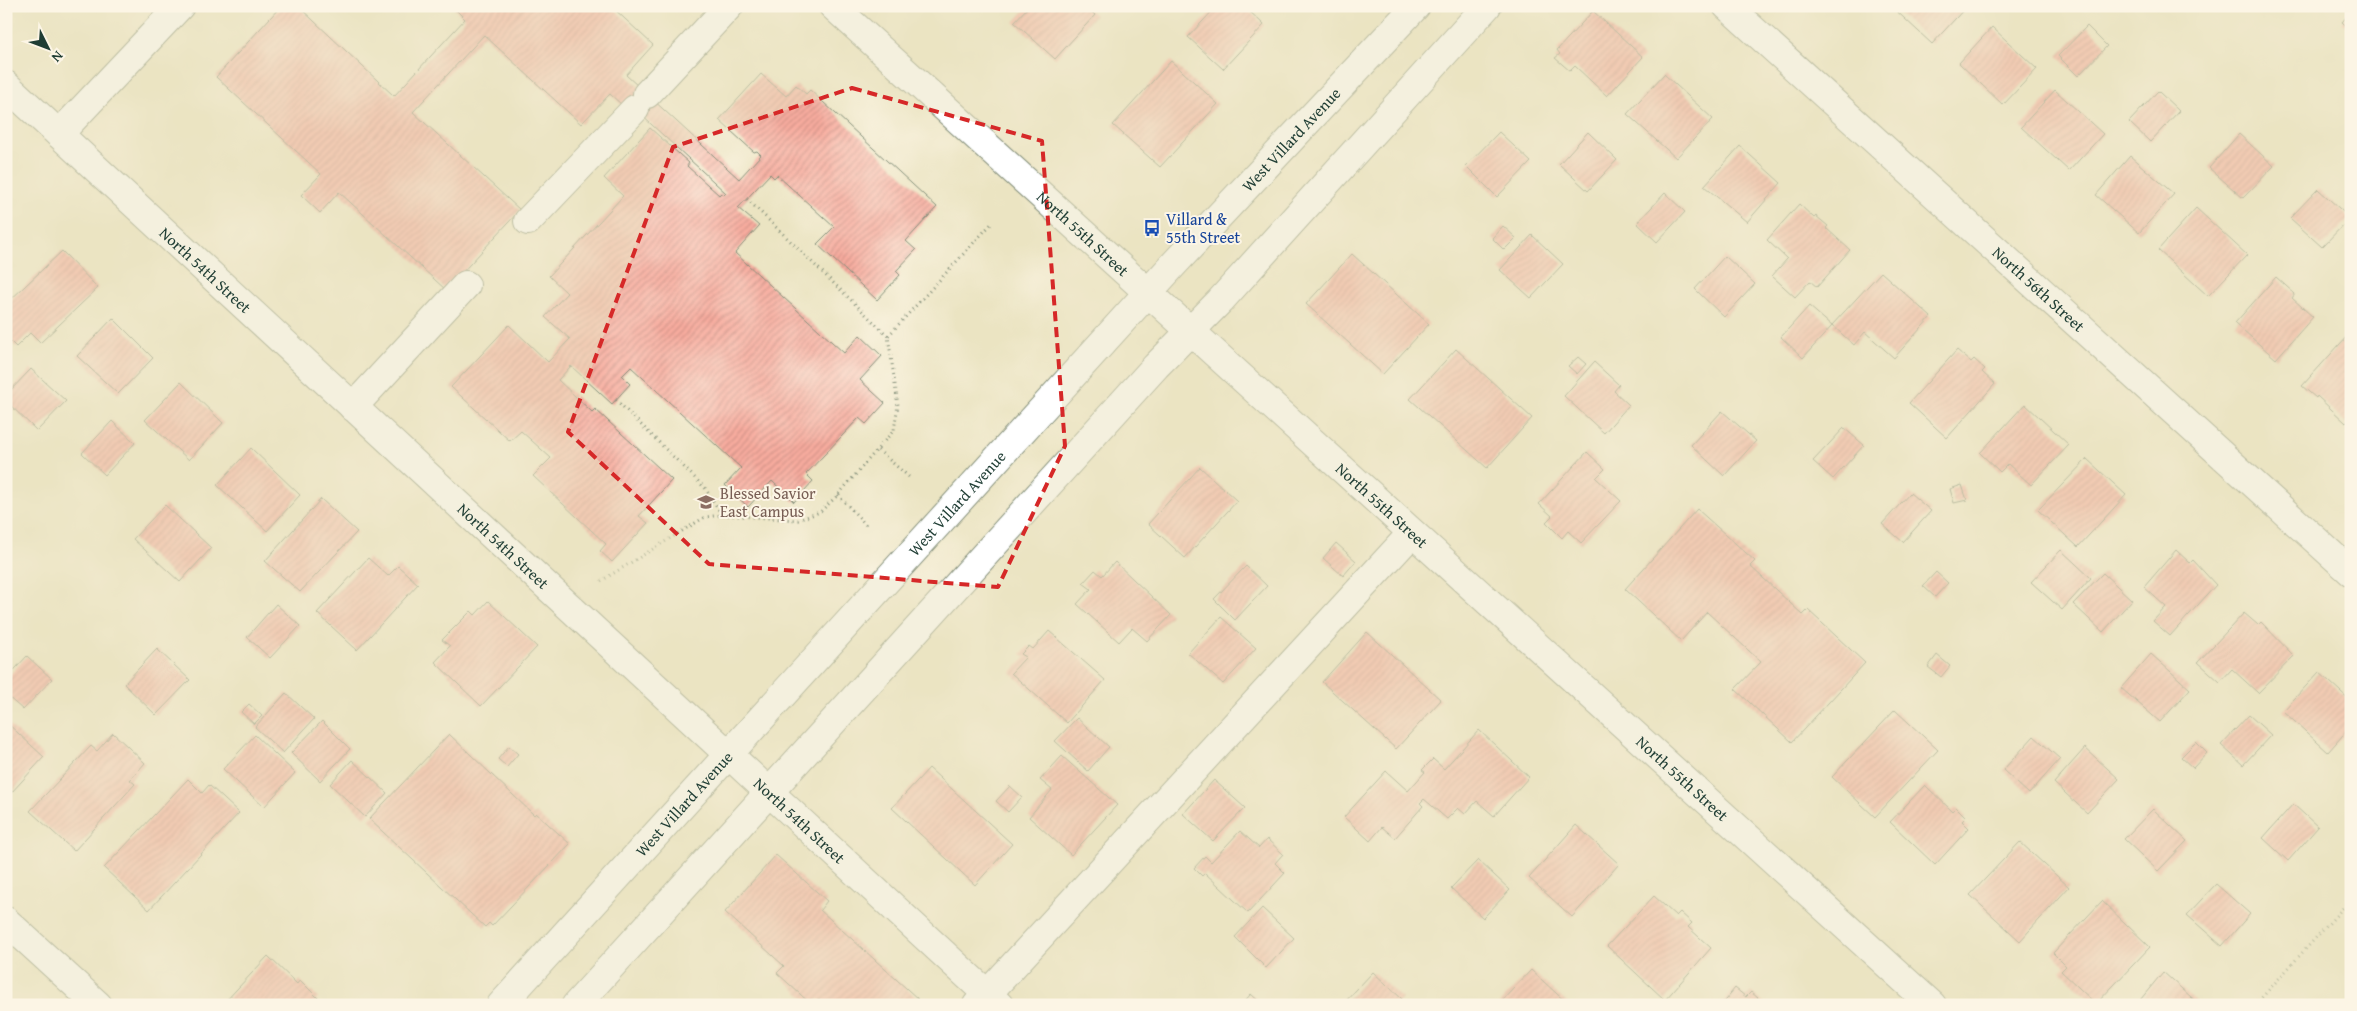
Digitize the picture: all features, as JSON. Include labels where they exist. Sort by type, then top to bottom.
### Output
[{"type":"street","points":[[59,134],[180,6]]},
{"type":"street","points":[[528,221],[729,6]]},
{"type":"street","name":"North 55th Street","points":[[833,6],[1149,293],[1189,332],[1932,1005]]},
{"type":"street","name":"West Villard Avenue","points":[[501,1005],[1149,293],[1416,6]]},
{"type":"street","points":[[576,1005],[1487,6]]},
{"type":"street","name":"North 56th Street","points":[[1727,6],[2351,572]]},
{"type":"street","name":"North 54th Street","points":[[6,86],[769,792],[988,1001]]},
{"type":"street","points":[[353,407],[466,285]]},
{"type":"street","points":[[988,1001],[1412,533]]},
{"type":"street","points":[[6,921],[98,1005]]},
{"type":"path","points":[[601,581],[705,517],[722,515],[798,520],[820,512],[838,495],[894,430],[898,405],[888,336],[747,199]]},
{"type":"path","points":[[888,336],[992,223]]},
{"type":"path","points":[[616,400],[705,488],[722,515]]},
{"type":"path","points":[[878,450],[909,477]]},
{"type":"path","points":[[838,495],[866,525]]},
{"type":"path","points":[[2255,1005],[2351,899]]},
{"type":"highlighted area","points":[[852,88],[1042,141],[1065,446],[998,587],[709,564],[568,432],[673,147]]},
{"type":"building","points":[[281,6],[298,6],[394,96],[465,19],[452,6],[611,6],[653,45],[626,75],[739,179],[761,155],[757,151],[754,152],[719,120],[761,74],[786,96],[796,85],[806,94],[810,90],[937,207],[906,241],[916,250],[896,271],[900,275],[877,300],[817,244],[834,227],[777,175],[774,178],[770,174],[738,208],[759,226],[735,253],[844,353],[860,335],[882,356],[860,380],[885,403],[866,424],[859,418],[806,474],[813,481],[794,502],[772,481],[748,507],[725,485],[741,468],[631,367],[622,376],[630,384],[612,404],[571,366],[558,380],[592,412],[595,409],[672,480],[639,516],[648,523],[612,562],[600,551],[606,544],[533,476],[551,458],[521,431],[510,441],[451,387],[509,325],[548,362],[570,339],[545,317],[567,293],[549,276],[623,196],[604,178],[650,128],[689,163],[687,166],[719,195],[726,193],[627,102],[623,106],[610,94],[581,124],[484,35],[413,112],[520,210],[446,290],[339,192],[320,213],[301,195],[321,174],[216,77]]},
{"type":"building","points":[[1029,6],[1085,6],[1095,15],[1055,59],[1014,22]]},
{"type":"building","points":[[1217,6],[1244,6],[1264,25],[1223,69],[1188,37]]},
{"type":"building","points":[[1891,6],[1967,6],[1932,44]]},
{"type":"building","points":[[1593,11],[1643,57],[1607,96],[1575,66],[1570,71],[1555,58],[1560,54],[1557,50]]},
{"type":"building","points":[[2351,12],[2351,30],[2342,22]]},
{"type":"building","points":[[2087,26],[2107,46],[2078,76],[2058,56]]},
{"type":"building","points":[[1992,27],[2037,69],[2003,105],[1959,63]]},
{"type":"building","points":[[1171,61],[1218,104],[1160,167],[1113,125]]},
{"type":"building","points":[[1664,74],[1713,119],[1676,158],[1627,114]]},
{"type":"building","points":[[2055,90],[2103,134],[2069,171],[2021,127]]},
{"type":"building","points":[[2158,91],[2179,111],[2150,142],[2129,122]]},
{"type":"building","points":[[1499,132],[1531,162],[1497,197],[1466,166]]},
{"type":"building","points":[[1588,132],[1617,160],[1588,191],[1559,164]]},
{"type":"building","points":[[2239,134],[2274,166],[2243,198],[2209,168]]},
{"type":"building","points":[[1740,146],[1781,183],[1747,222],[1704,186]]},
{"type":"building","points":[[2130,156],[2174,194],[2139,233],[2096,195]]},
{"type":"building","points":[[2318,189],[2350,218],[2322,247],[2290,218]]},
{"type":"building","points":[[1665,193],[1685,212],[1657,242],[1637,223]]},
{"type":"building","points":[[1799,204],[1814,218],[1816,216],[1828,226],[1826,228],[1850,250],[1817,287],[1810,281],[1795,297],[1772,276],[1787,259],[1767,240]]},
{"type":"building","points":[[2196,208],[2247,255],[2208,296],[2158,250]]},
{"type":"building","points":[[1503,226],[1516,238],[1504,250],[1492,238]]},
{"type":"building","points":[[1532,235],[1563,264],[1531,298],[1500,270]]},
{"type":"building","points":[[62,251],[98,288],[40,343],[30,333],[16,347],[6,337],[6,304]]},
{"type":"building","points":[[1352,254],[1429,324],[1383,374],[1306,304]]},
{"type":"building","points":[[1725,256],[1755,284],[1724,317],[1695,289]]},
{"type":"building","points":[[1881,272],[1931,317],[1894,358],[1865,332],[1854,345],[1832,325]]},
{"type":"building","points":[[2276,277],[2295,294],[2292,298],[2313,317],[2276,359],[2235,323]]},
{"type":"building","points":[[1809,306],[1832,326],[1803,358],[1781,337]]},
{"type":"building","points":[[113,318],[153,358],[118,394],[77,356]]},
{"type":"building","points":[[2349,334],[2351,336],[2351,418],[2346,423],[2317,396],[2316,398],[2302,386]]},
{"type":"building","points":[[1456,349],[1532,418],[1487,468],[1410,399]]},
{"type":"building","points":[[1957,350],[1971,362],[1974,359],[1985,369],[1982,372],[1995,384],[1947,438],[1909,403]]},
{"type":"building","points":[[1578,357],[1586,364],[1577,374],[1568,366]]},
{"type":"building","points":[[1594,362],[1619,385],[1614,391],[1629,405],[1604,433],[1564,396]]},
{"type":"building","points":[[31,369],[66,401],[37,431],[6,401],[6,395]]},
{"type":"building","points":[[181,382],[223,423],[189,460],[145,420]]},
{"type":"building","points":[[2025,404],[2069,445],[2031,485],[2008,464],[2000,472],[1980,453]]},
{"type":"building","points":[[1722,411],[1756,441],[1724,476],[1691,445]]},
{"type":"building","points":[[112,421],[135,443],[105,475],[82,453]]},
{"type":"building","points":[[1844,428],[1864,445],[1833,479],[1813,461]]},
{"type":"building","points":[[251,448],[300,495],[267,531],[217,485]]},
{"type":"building","points":[[1587,452],[1605,469],[1596,478],[1621,501],[1581,543],[1568,531],[1562,538],[1546,522],[1552,516],[1539,504]]},
{"type":"building","points":[[2087,459],[2126,495],[2078,547],[2038,510]]},
{"type":"building","points":[[1200,467],[1237,501],[1185,558],[1148,524]]},
{"type":"building","points":[[1962,485],[1967,500],[1954,503],[1950,489]]},
{"type":"building","points":[[1910,493],[1931,511],[1903,542],[1882,524]]},
{"type":"building","points":[[321,499],[357,532],[300,592],[265,561]]},
{"type":"building","points":[[165,505],[211,548],[180,582],[133,539]]},
{"type":"building","points":[[1697,509],[1755,561],[1750,566],[1803,615],[1808,610],[1865,663],[1792,742],[1735,689],[1761,662],[1707,612],[1681,641],[1625,589]]},
{"type":"building","points":[[1336,543],[1356,561],[1343,576],[1323,558]]},
{"type":"building","points":[[2061,550],[2091,578],[2062,610],[2031,582]]},
{"type":"building","points":[[2176,550],[2190,563],[2193,560],[2216,585],[2170,636],[2153,621],[2166,607],[2144,587]]},
{"type":"building","points":[[368,558],[388,576],[398,566],[418,584],[357,650],[317,613]]},
{"type":"building","points":[[1115,562],[1171,615],[1147,641],[1132,628],[1119,642],[1077,604],[1091,589],[1083,583],[1095,570],[1102,576]]},
{"type":"building","points":[[1246,566],[1267,586],[1235,620],[1214,599]]},
{"type":"building","points":[[1936,572],[1948,583],[1935,597],[1923,586]]},
{"type":"building","points":[[2103,573],[2132,600],[2103,632],[2073,604]]},
{"type":"building","points":[[488,601],[537,647],[481,706],[435,662],[450,646],[442,640],[471,611],[475,615]]},
{"type":"building","points":[[276,604],[300,626],[270,658],[247,637]]},
{"type":"building","points":[[2244,613],[2258,625],[2261,622],[2294,656],[2258,693],[2232,669],[2220,682],[2198,662]]},
{"type":"building","points":[[1221,617],[1256,648],[1223,684],[1188,653]]},
{"type":"building","points":[[1049,631],[1105,680],[1067,723],[1011,673],[1026,657],[1021,654],[1029,646],[1033,649]]},
{"type":"building","points":[[1367,632],[1441,700],[1396,749],[1322,682]]},
{"type":"building","points":[[157,649],[190,680],[156,715],[124,684]]},
{"type":"building","points":[[2151,654],[2190,689],[2160,722],[2121,688]]},
{"type":"building","points":[[1937,655],[1950,666],[1941,677],[1928,667]]},
{"type":"building","points":[[27,656],[52,679],[23,710],[6,695],[6,679]]},
{"type":"building","points":[[2319,672],[2351,701],[2351,726],[2328,752],[2283,711]]},
{"type":"building","points":[[286,693],[314,719],[283,753],[255,727]]},
{"type":"building","points":[[249,704],[262,716],[254,724],[241,712]]},
{"type":"building","points":[[1895,710],[1938,750],[1875,817],[1832,777]]},
{"type":"building","points":[[2249,715],[2271,735],[2243,765],[2221,745]]},
{"type":"building","points":[[1077,718],[1109,747],[1088,771],[1055,741]]},
{"type":"building","points":[[322,721],[350,749],[320,781],[291,753]]},
{"type":"building","points":[[6,722],[44,757],[11,793],[6,789]]},
{"type":"building","points":[[1479,730],[1529,777],[1494,816],[1477,801],[1465,814],[1458,808],[1447,819],[1424,799],[1420,803],[1423,806],[1395,838],[1382,827],[1370,841],[1344,817],[1386,771],[1408,791],[1425,772],[1422,770],[1433,759],[1444,769]]},
{"type":"building","points":[[113,733],[145,763],[130,780],[135,784],[74,851],[30,811],[91,746],[97,751]]},
{"type":"building","points":[[449,734],[534,815],[536,813],[570,844],[492,926],[489,923],[485,927],[369,819]]},
{"type":"building","points":[[255,735],[295,773],[264,807],[223,769]]},
{"type":"building","points":[[2034,736],[2060,759],[2029,794],[2003,770]]},
{"type":"building","points":[[2196,742],[2207,753],[2193,768],[2181,757]]},
{"type":"building","points":[[509,746],[518,754],[507,767],[498,759]]},
{"type":"building","points":[[2085,748],[2119,779],[2087,813],[2054,783]]},
{"type":"building","points":[[1062,756],[1117,805],[1071,855],[1029,817],[1052,790],[1040,780]]},
{"type":"building","points":[[352,760],[387,793],[365,817],[330,784]]},
{"type":"building","points":[[929,768],[1012,844],[975,885],[892,808]]},
{"type":"building","points":[[188,779],[202,793],[209,785],[239,813],[149,910],[104,868]]},
{"type":"building","points":[[1214,780],[1245,808],[1213,841],[1183,814]]},
{"type":"building","points":[[1925,785],[1952,811],[1956,807],[1966,817],[1962,821],[1969,828],[1935,865],[1890,822]]},
{"type":"building","points":[[1010,786],[1022,797],[1008,812],[996,801]]},
{"type":"building","points":[[2293,804],[2318,827],[2288,861],[2263,838]]},
{"type":"building","points":[[2153,809],[2187,841],[2158,871],[2124,839]]},
{"type":"building","points":[[1576,825],[1619,864],[1572,917],[1529,878]]},
{"type":"building","points":[[1240,831],[1259,848],[1267,839],[1283,854],[1275,863],[1285,873],[1248,913],[1205,873],[1202,876],[1194,868],[1205,856],[1211,862]]},
{"type":"building","points":[[2020,842],[2069,887],[2020,941],[1970,895]]},
{"type":"building","points":[[776,855],[827,901],[820,910],[918,999],[912,1005],[825,1005],[819,999],[812,1005],[777,973],[784,966],[725,912]]},
{"type":"building","points":[[1478,860],[1510,890],[1483,918],[1451,888]]},
{"type":"building","points":[[2216,884],[2250,914],[2222,946],[2187,915]]},
{"type":"building","points":[[1654,896],[1676,916],[1680,912],[1692,923],[1688,927],[1711,948],[1665,1000],[1607,946]]},
{"type":"building","points":[[2102,901],[2150,947],[2096,1004],[2061,971],[2066,966],[2053,953]]},
{"type":"building","points":[[1262,908],[1294,938],[1266,968],[1235,937]]},
{"type":"building","points":[[268,956],[297,984],[300,980],[318,998],[315,1000],[320,1005],[222,1005]]},
{"type":"building","points":[[1531,970],[1569,1005],[1498,1005]]},
{"type":"building","points":[[1373,972],[1402,999],[1396,1005],[1342,1005]]},
{"type":"building","points":[[2163,972],[2200,1005],[2136,1005]]},
{"type":"building","points":[[1735,988],[1746,997],[1751,992],[1766,1005],[1721,1005]]},
{"type":"building","points":[[1251,994],[1263,1005],[1241,1005]]},
{"type":"place","name":"Villard & 55th Street","points":[[1152,228]]},
{"type":"place","name":"Blessed Savior East Campus","points":[[706,502]]}]
